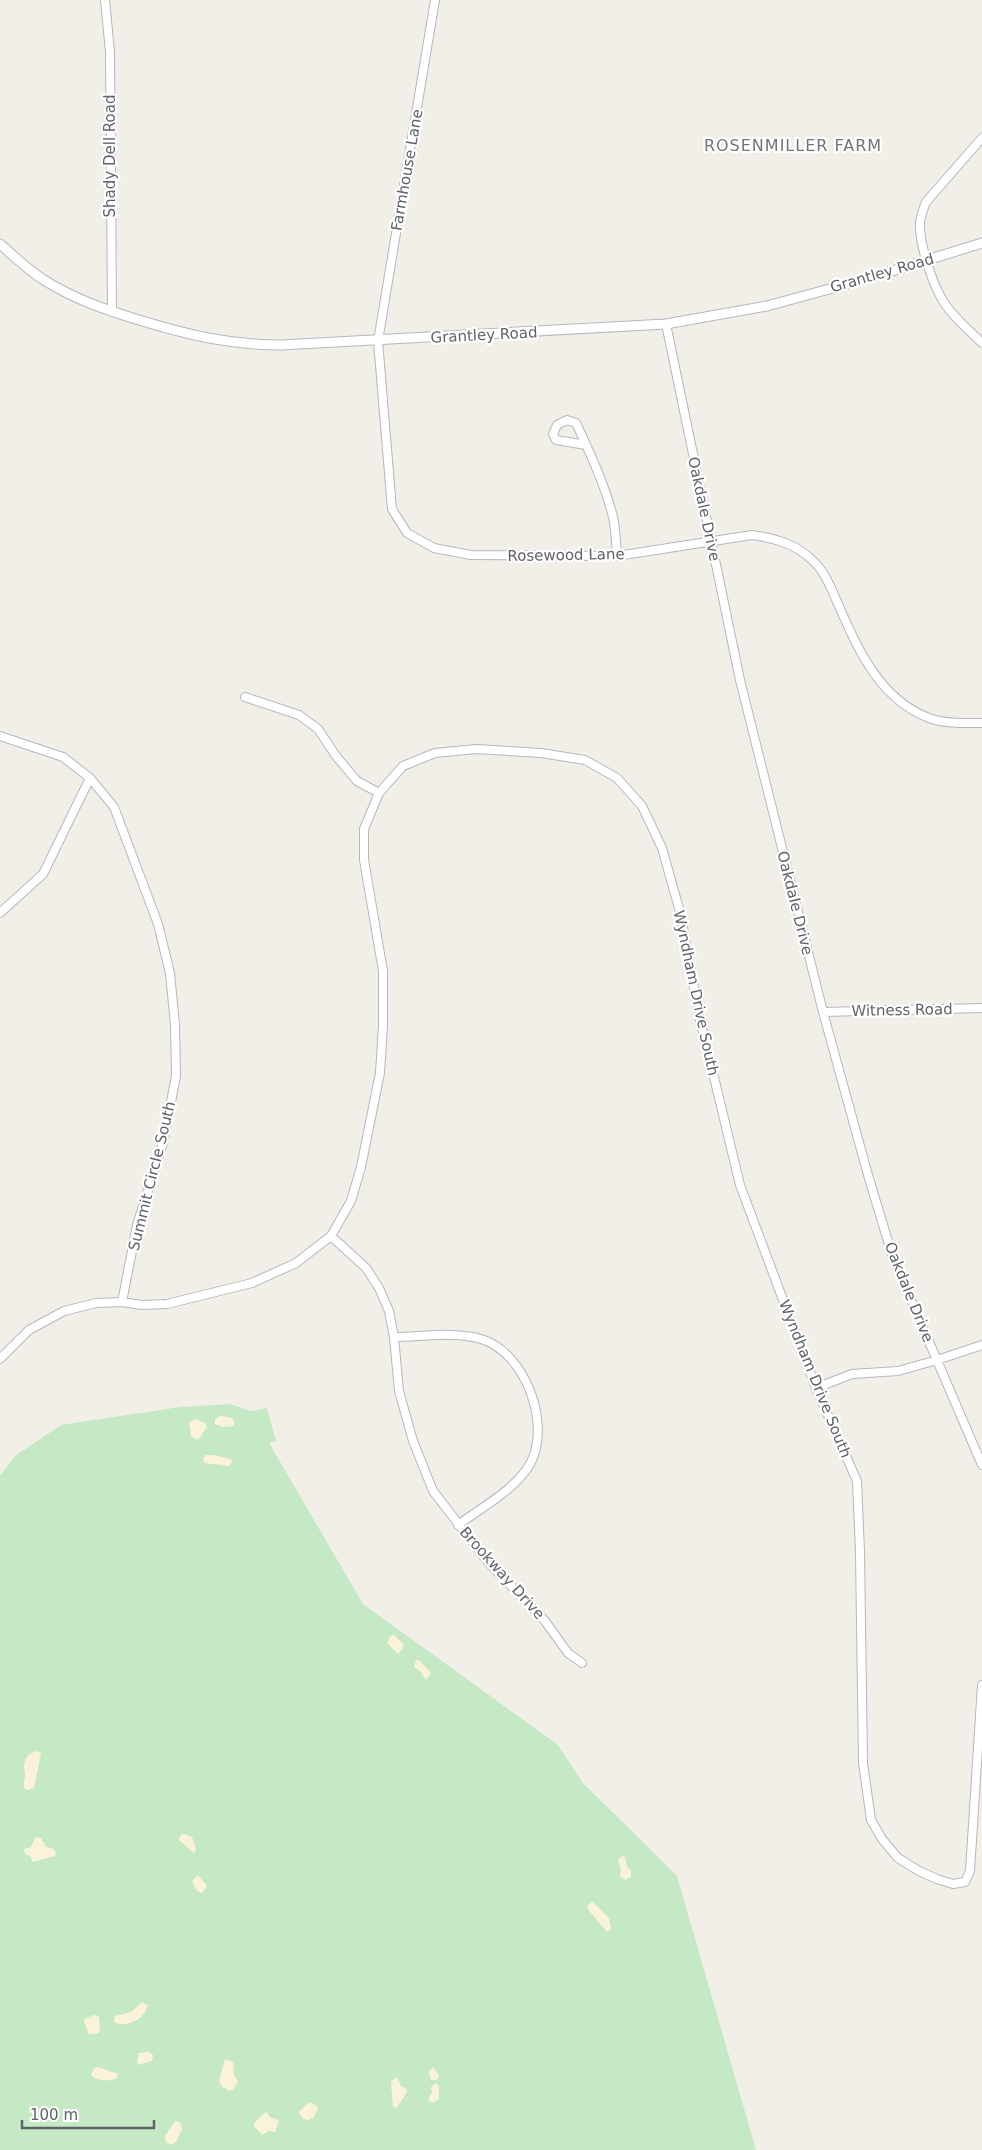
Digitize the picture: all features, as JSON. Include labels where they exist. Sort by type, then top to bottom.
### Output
[{"type":"street","name":"Shady Dell Road","points":[[105,0],[110,52],[112,312]]},
{"type":"street","name":"Farmhouse Lane","points":[[378,341],[435,0]]},
{"type":"street","points":[[982,138],[926,202],[920,227],[927,260],[937,288],[945,303],[959,321],[982,343]]},
{"type":"street","name":"Grantley Road","points":[[0,244],[44,280],[70,295],[112,312],[175,332],[232,343],[281,345],[666,324],[767,306],[982,243]]},
{"type":"street","name":"Oakdale Drive","points":[[666,324],[740,680],[823,1012],[868,1175],[893,1258],[982,1465]]},
{"type":"street","name":"Rosewood Lane","points":[[378,341],[392,509],[407,532],[434,548],[471,555],[617,556],[752,535],[772,538],[790,544],[810,558],[825,574],[855,643],[884,688],[901,702],[929,718],[954,723],[982,723]]},
{"type":"street","points":[[586,445],[613,518],[617,556]]},
{"type":"street","points":[[245,697],[299,715],[318,729],[336,756],[357,781],[378,793]]},
{"type":"street","name":"Summit Circle South","points":[[0,736],[63,757],[90,778],[114,807],[158,924],[170,973],[175,1025],[176,1076],[165,1134],[137,1225],[122,1302]]},
{"type":"street","name":"Wyndham Drive South","points":[[0,1359],[29,1330],[64,1311],[96,1303],[167,1304],[252,1283],[296,1262],[331,1236],[351,1202],[361,1167],[380,1073],[383,1025],[383,971],[364,860],[364,829],[378,793],[403,766],[435,753],[476,749],[541,753],[585,760],[617,778],[642,806],[662,848],[680,912],[699,1015],[740,1185],[816,1388],[857,1481],[863,1763],[871,1820],[898,1858],[919,1871],[953,1884],[965,1882],[970,1871],[982,1685]]},
{"type":"street","points":[[0,913],[43,874],[90,778]]},
{"type":"street","name":"Witness Road","points":[[823,1012],[982,1008]]},
{"type":"street","name":"Brookway Drive","points":[[331,1236],[366,1268],[379,1288],[389,1311],[394,1337],[399,1392],[413,1441],[433,1491],[488,1562],[545,1620],[568,1653],[582,1663]]},
{"type":"street","points":[[394,1337],[456,1335],[481,1339],[500,1349],[516,1365],[528,1387],[536,1409],[537,1436],[531,1462],[517,1481],[458,1525]]},
{"type":"street","points":[[816,1388],[852,1374],[898,1370],[937,1360],[982,1345]]},
{"type":"green space","points":[[230,1404],[251,1411],[267,1408],[276,1441],[269,1443],[363,1604],[558,1745],[583,1783],[677,1876],[756,2150],[0,2150],[0,1476],[15,1456],[61,1425],[180,1407]]},
{"type":"sand","points":[[221,1416],[232,1418],[235,1423],[233,1426],[223,1427],[215,1424],[215,1419]]},
{"type":"sand","points":[[196,1419],[205,1423],[207,1427],[198,1440],[191,1436],[189,1422]]},
{"type":"sand","points":[[206,1455],[233,1460],[229,1466],[204,1463],[203,1459]]},
{"type":"sand","points":[[394,1635],[403,1644],[403,1648],[398,1654],[387,1643],[390,1636]]},
{"type":"sand","points":[[416,1660],[419,1660],[431,1673],[426,1680],[420,1671],[414,1667]]},
{"type":"sand","points":[[37,1751],[41,1753],[34,1788],[28,1790],[24,1788],[24,1763],[29,1755]]},
{"type":"sand","points":[[184,1834],[192,1837],[196,1849],[194,1853],[179,1840],[180,1836]]},
{"type":"sand","points":[[35,1838],[41,1838],[46,1847],[52,1848],[56,1852],[55,1856],[33,1862],[30,1856],[25,1854],[24,1849],[31,1847]]},
{"type":"sand","points":[[622,1856],[625,1857],[627,1867],[631,1870],[631,1877],[625,1880],[620,1876],[621,1870],[618,1860]]},
{"type":"sand","points":[[198,1875],[207,1886],[202,1893],[197,1891],[192,1881]]},
{"type":"sand","points":[[592,1901],[609,1918],[611,1928],[608,1932],[587,1907]]},
{"type":"sand","points":[[142,2002],[148,2006],[143,2015],[138,2019],[132,2023],[124,2024],[114,2022],[115,2016],[131,2012]]},
{"type":"sand","points":[[94,2015],[99,2017],[100,2032],[89,2034],[84,2019]]},
{"type":"sand","points":[[149,2052],[153,2055],[152,2061],[138,2065],[139,2053]]},
{"type":"sand","points":[[225,2059],[233,2062],[234,2075],[238,2081],[234,2089],[230,2091],[222,2087],[219,2081]]},
{"type":"sand","points":[[98,2067],[118,2074],[117,2078],[111,2080],[96,2079],[91,2075],[94,2068]]},
{"type":"sand","points":[[433,2067],[439,2076],[437,2080],[431,2080],[429,2072]]},
{"type":"sand","points":[[397,2077],[401,2086],[406,2088],[407,2092],[396,2109],[393,2106],[391,2081]]},
{"type":"sand","points":[[436,2083],[439,2086],[439,2099],[433,2103],[429,2101],[429,2097],[432,2093],[431,2087]]},
{"type":"sand","points":[[309,2102],[318,2108],[313,2118],[307,2120],[302,2118],[299,2112]]},
{"type":"sand","points":[[266,2112],[270,2117],[279,2120],[275,2132],[269,2131],[262,2135],[254,2126],[254,2123]]},
{"type":"sand","points":[[175,2121],[180,2122],[182,2129],[176,2142],[171,2145],[166,2142],[165,2136]]},
{"type":"district","name":"ROSENMILLER FARM","points":[[793,145]]}]
